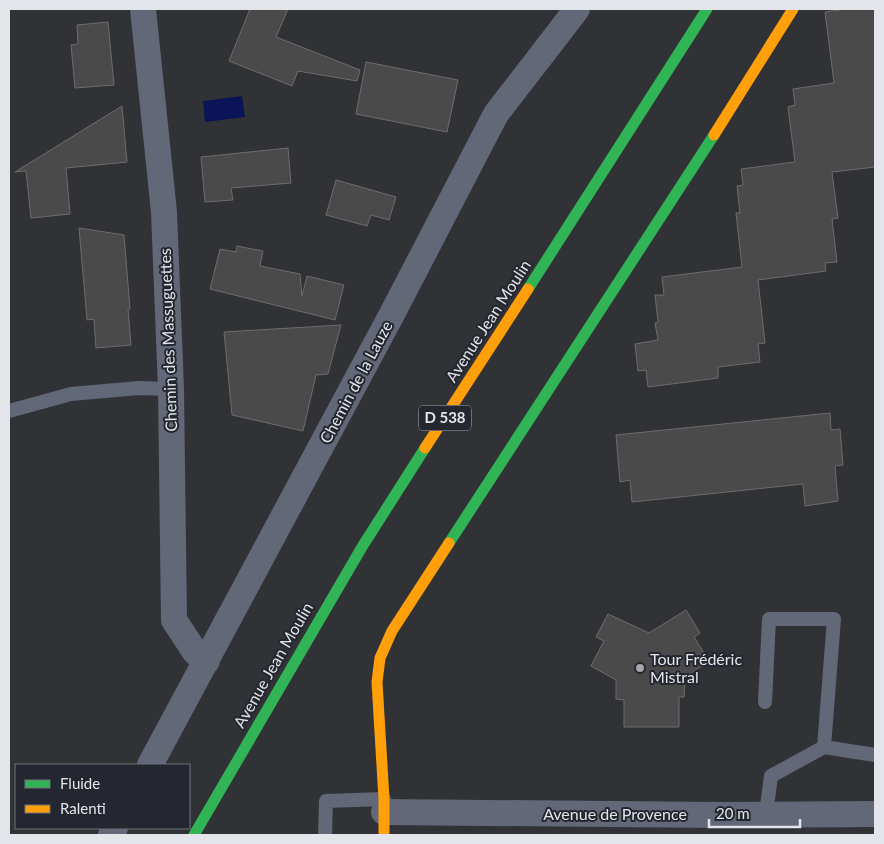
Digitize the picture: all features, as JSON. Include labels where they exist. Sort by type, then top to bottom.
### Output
[{"type":"main road","name":"Avenue Jean Moulin","points":[[194,835],[362,547],[708,9]]},
{"type":"main road","points":[[384,815],[377,682],[380,658],[392,631],[695,164],[793,9]]},
{"type":"street","name":"Chemin des Massuguettes","points":[[144,9],[164,212],[171,389],[174,620],[195,652],[207,661]]},
{"type":"street","name":"Chemin de la Lauze","points":[[151,764],[392,314],[496,114],[577,9]]},
{"type":"street","name":"Avenue de Provence","points":[[384,815],[875,814]]},
{"type":"lane","points":[[9,411],[71,394],[139,388],[171,389]]},
{"type":"lane","points":[[765,702],[769,618],[834,619],[824,747]]},
{"type":"lane","points":[[766,814],[771,776],[824,747],[875,755]]},
{"type":"lane","points":[[325,835],[326,801],[384,815]]},
{"type":"shaded area","points":[[242,96],[245,117],[205,122],[203,101]]},
{"type":"building","points":[[250,9],[288,9],[276,37],[360,70],[357,81],[298,71],[292,86],[229,61]]},
{"type":"building","points":[[846,9],[875,9],[875,167],[832,172],[838,218],[832,219],[837,262],[825,263],[826,271],[758,280],[765,343],[758,344],[760,362],[718,367],[718,378],[648,387],[646,370],[638,371],[635,344],[658,340],[655,323],[658,322],[655,295],[664,295],[662,277],[742,267],[736,213],[740,213],[737,186],[743,185],[741,169],[795,162],[788,107],[795,105],[793,89],[834,83],[825,12]]},
{"type":"building","points":[[108,22],[114,85],[75,88],[71,45],[78,44],[77,25]]},
{"type":"building","points":[[366,62],[458,80],[447,132],[356,114]]},
{"type":"building","points":[[122,106],[127,162],[66,168],[70,214],[31,218],[26,171],[15,172]]},
{"type":"building","points":[[288,148],[291,183],[231,188],[233,200],[205,202],[201,157]]},
{"type":"building","points":[[336,180],[396,197],[389,220],[371,215],[367,226],[326,215]]},
{"type":"building","points":[[79,228],[124,235],[131,345],[96,348],[94,319],[87,320]]},
{"type":"building","points":[[237,246],[263,251],[260,266],[300,274],[302,296],[307,276],[344,285],[335,320],[210,289],[220,249],[236,252]]},
{"type":"building","points":[[341,325],[328,374],[316,375],[303,431],[232,415],[224,332]]},
{"type":"building","points":[[830,413],[831,430],[840,429],[843,465],[835,466],[838,501],[805,506],[803,484],[632,502],[630,480],[620,482],[616,435]]},
{"type":"building","name":"Tour Frédéric Mistral","points":[[686,610],[700,633],[694,637],[709,661],[685,677],[684,697],[679,697],[679,727],[624,727],[624,700],[616,699],[616,680],[591,666],[604,641],[596,637],[608,614],[649,633]]},
{"type":"traffic: fast","points":[[528,289],[707,9]]},
{"type":"traffic: fast","points":[[449,543],[714,135]]},
{"type":"traffic: fast","points":[[194,835],[362,547],[425,448]]},
{"type":"traffic: slow","points":[[714,135],[793,9]]},
{"type":"traffic: slow","points":[[425,448],[528,289]]},
{"type":"traffic: slow","points":[[384,835],[384,799],[377,682],[380,658],[392,631],[449,543]]},
{"type":"place","name":"Tour Frédéric Mistral","points":[[640,668]]}]
